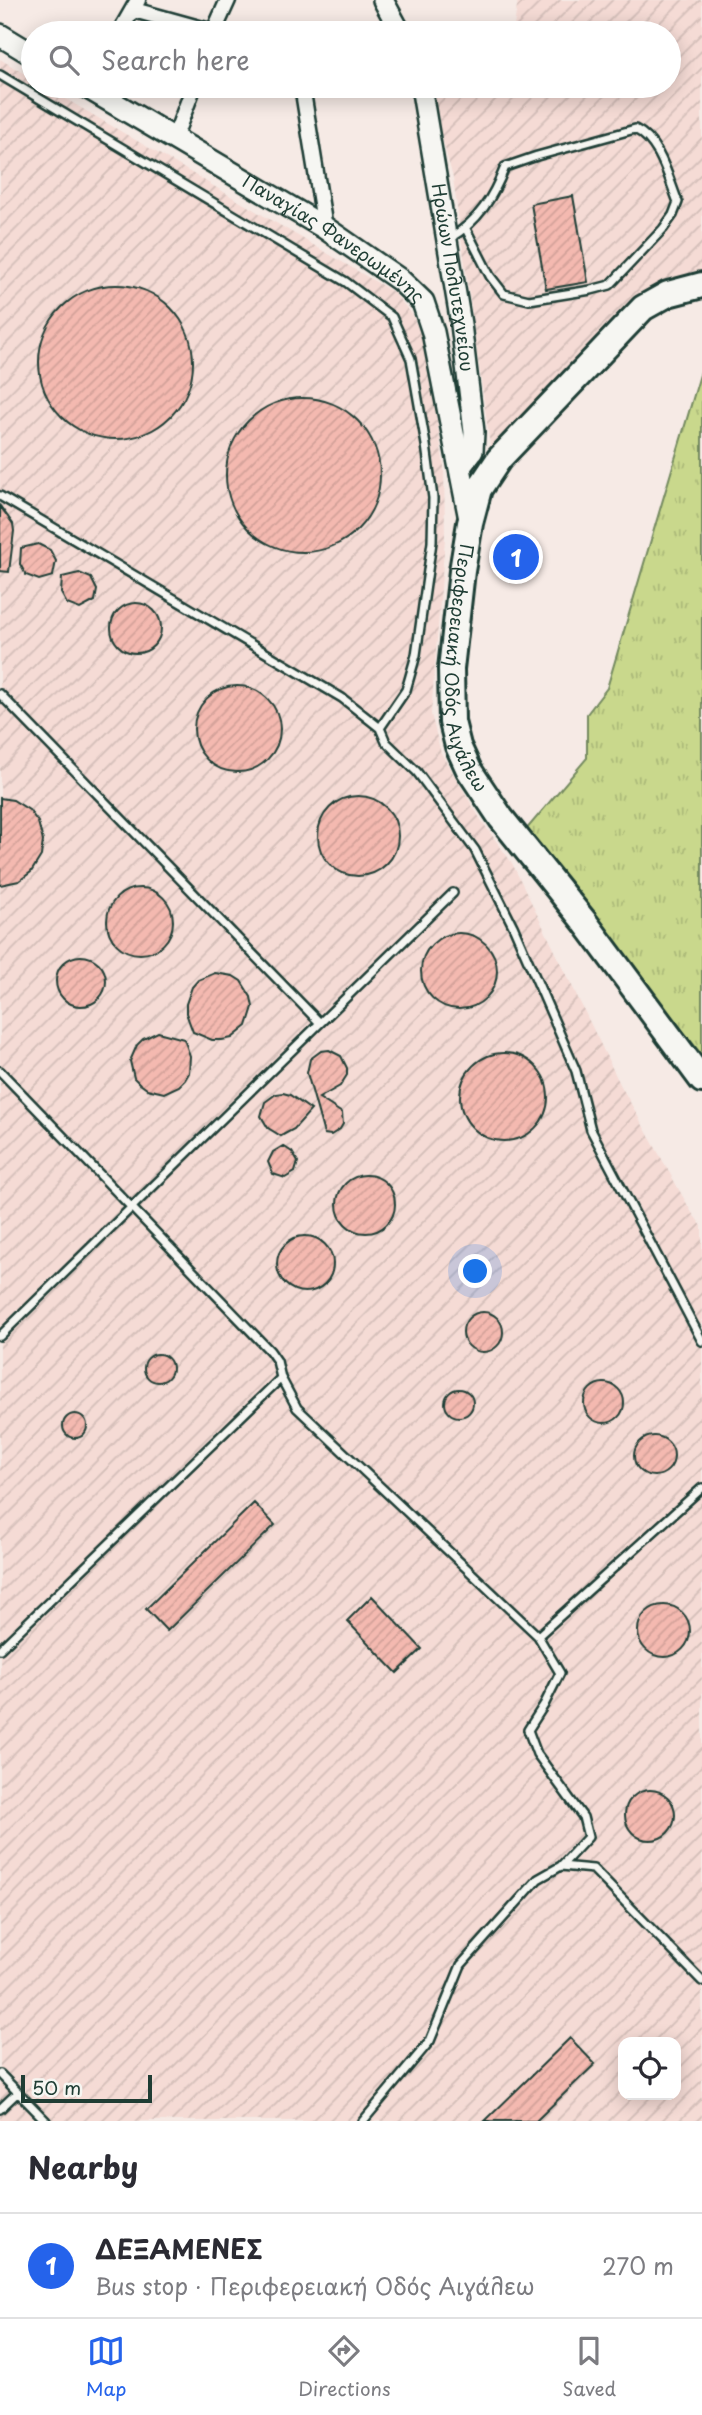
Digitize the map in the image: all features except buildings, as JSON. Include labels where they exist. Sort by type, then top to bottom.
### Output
[{"type":"highway","name":"Περιφερειακή Οδός Αιγάλεω","points":[[702,285],[668,294],[643,307],[499,459],[479,489],[462,571],[452,669],[452,722],[458,746],[469,770],[501,818],[584,921],[702,1080]]},
{"type":"main road","points":[[0,36],[21,48]]},
{"type":"main road","name":"Παναγίας Φανερωμένης","points":[[106,98],[325,228],[400,280],[423,302],[433,332],[470,523]]},
{"type":"street","points":[[219,21],[228,0]]},
{"type":"street","points":[[383,0],[394,21]]},
{"type":"street","points":[[126,21],[136,5],[181,21]]},
{"type":"street","points":[[174,139],[189,98]]},
{"type":"street","points":[[304,98],[325,228]]},
{"type":"street","name":"Ηρώων Πολυτεχνείου","points":[[423,98],[461,324],[474,432],[473,451],[461,467]]},
{"type":"lane","points":[[0,75],[21,88]]},
{"type":"lane","points":[[38,98],[346,282],[392,317],[411,359],[433,498],[432,542],[416,655],[406,690],[380,728]]},
{"type":"lane","points":[[447,240],[466,229],[484,209],[505,166],[635,129],[646,134],[661,159],[678,202],[663,229],[610,285],[529,300],[504,294],[490,275],[466,229]]},
{"type":"lane","points":[[0,496],[342,698],[380,728],[386,743],[416,772],[475,850],[513,926],[576,1071],[591,1130],[702,1341]]},
{"type":"lane","points":[[0,694],[320,1023]]},
{"type":"lane","points":[[0,1336],[453,893]]},
{"type":"lane","points":[[0,1071],[270,1350],[278,1361],[281,1378],[297,1408],[538,1636],[559,1673],[544,1705],[528,1730],[537,1754],[583,1817],[588,1837],[561,1866],[538,1879],[461,1965],[430,2041],[363,2121]]},
{"type":"lane","points":[[0,1649],[281,1378]]},
{"type":"lane","points":[[538,1636],[702,1488]]},
{"type":"lane","points":[[561,1866],[593,1869],[702,1981]]},
{"type":"lane","points":[[0,2074],[46,2121]]},
{"type":"lane","points":[[0,2109],[18,2092]]},
{"type":"shaded area","points":[[518,0],[702,0],[702,277],[668,288],[491,452],[453,178],[431,98],[681,98],[681,21],[515,21]]},
{"type":"shaded area","points":[[0,59],[21,72],[21,98],[64,98],[393,292],[412,314],[425,345],[444,466],[445,538],[431,714],[441,753],[481,820],[512,863],[621,1086],[692,1213],[702,1226],[702,2121],[0,2121]]},
{"type":"green space","points":[[702,368],[702,1055],[525,831],[587,758],[587,714],[607,688]]},
{"type":"place","name":"ΔΕΞΑΜΕΝΕΣ","points":[[516,557]]}]
